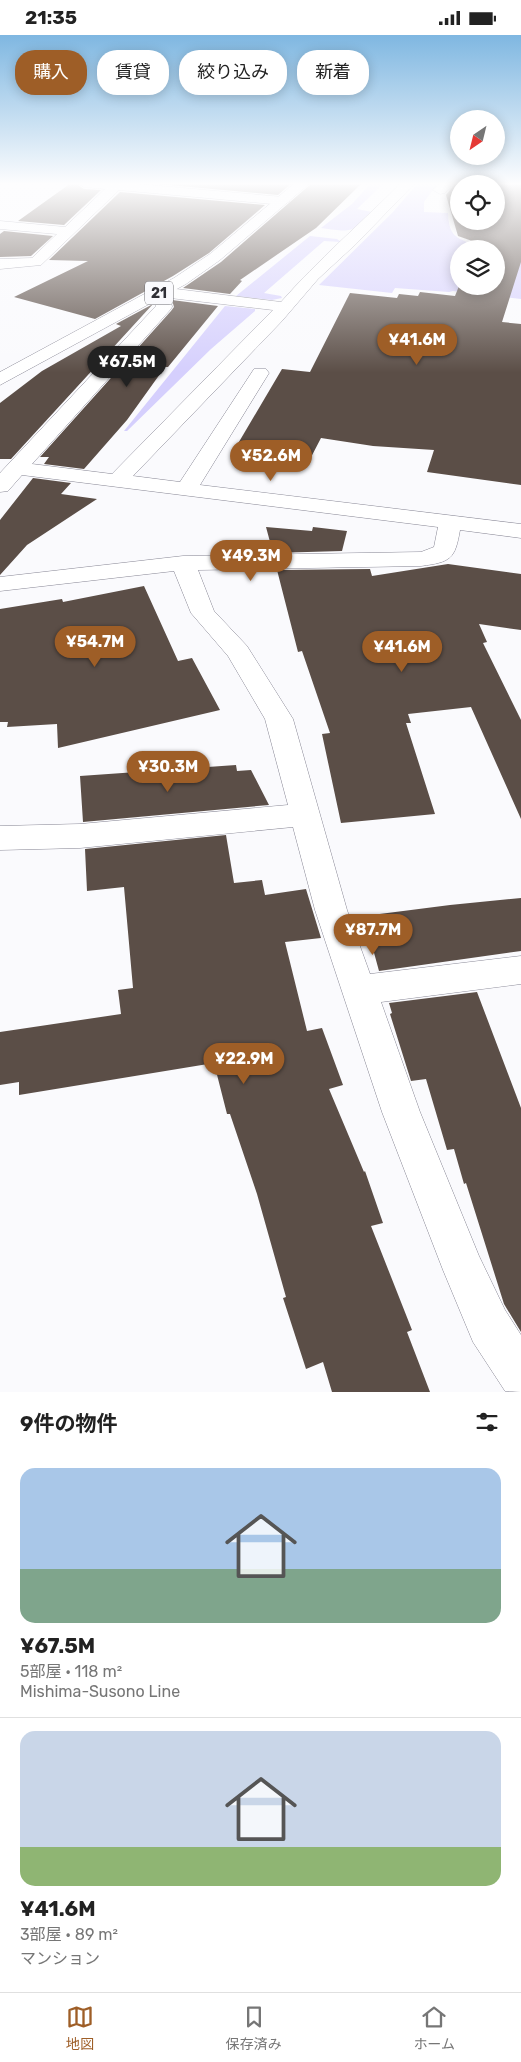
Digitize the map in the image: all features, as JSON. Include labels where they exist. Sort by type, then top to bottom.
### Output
[{"type":"street","points":[[0,264],[36,262],[51,246]]},
{"type":"street","name":"21","points":[[2,377],[160,292],[215,257],[228,246]]},
{"type":"street","points":[[117,481],[285,307],[312,276],[345,246]]},
{"type":"street","points":[[0,486],[164,307],[160,292],[285,307]]},
{"type":"street","points":[[186,490],[260,373]]},
{"type":"street","points":[[16,468],[450,524],[521,531]]},
{"type":"street","points":[[0,584],[183,563],[429,558],[436,557],[445,550],[450,524]]},
{"type":"street","points":[[183,563],[203,613],[238,652],[279,719],[331,910],[401,1113],[464,1270],[489,1326],[521,1375]]},
{"type":"street","points":[[0,838],[80,836],[306,815]]},
{"type":"street","points":[[359,990],[521,970]]},
{"type":"shaded area","points":[[297,246],[318,246],[264,293],[281,296],[282,298],[272,300],[236,296]]},
{"type":"shaded area","points":[[358,246],[450,246],[450,292],[395,288],[392,293],[319,285]]},
{"type":"shaded area","points":[[521,259],[521,299],[487,295],[505,295],[505,276]]},
{"type":"shaded area","points":[[225,306],[255,309],[255,311],[211,349],[127,431],[124,431]]},
{"type":"building","points":[[0,246],[42,246],[31,256],[0,257]]},
{"type":"building","points":[[63,246],[217,246],[173,276],[95,319],[14,297],[88,261],[49,260]]},
{"type":"building","points":[[239,246],[289,246],[240,280],[242,281],[230,294],[183,288],[221,262]]},
{"type":"building","points":[[505,246],[521,246],[521,262],[502,322],[521,324],[521,485],[427,472],[434,450],[373,446],[321,438],[308,463],[233,452],[282,369],[310,372],[350,293],[397,298],[399,294],[418,296],[420,292],[455,296],[505,295]]},
{"type":"building","points":[[172,300],[218,306],[168,367],[165,367],[127,420],[84,469],[44,464],[49,457],[40,457],[171,311],[174,307]]},
{"type":"building","points":[[153,304],[11,459],[0,459],[0,403],[42,371],[121,326],[116,324]]},
{"type":"building","points":[[33,478],[71,483],[61,494],[97,499],[27,545],[0,575],[0,520]]},
{"type":"building","points":[[266,527],[312,531],[313,527],[347,531],[342,551],[273,553]]},
{"type":"building","points":[[448,564],[521,574],[521,630],[479,624],[487,642],[483,643],[521,720],[521,819],[471,707],[408,714],[411,723],[406,723],[435,814],[341,823],[322,734],[330,733],[302,651],[298,652],[277,570],[370,569],[372,576]]},
{"type":"building","points":[[144,586],[178,661],[192,658],[220,710],[58,748],[57,724],[7,727],[8,722],[0,722],[0,609],[62,599],[63,602]]},
{"type":"building","points":[[236,765],[237,771],[251,770],[269,805],[83,822],[80,776]]},
{"type":"building","points":[[226,835],[234,883],[262,880],[265,895],[306,889],[321,938],[285,942],[307,1031],[322,1028],[343,1085],[329,1089],[365,1171],[383,1223],[371,1226],[412,1330],[407,1332],[430,1392],[332,1392],[323,1362],[306,1369],[283,1298],[286,1297],[257,1194],[230,1114],[227,1114],[214,1063],[19,1095],[19,1082],[0,1085],[0,1032],[121,1014],[118,990],[133,988],[124,887],[87,891],[85,849]]},
{"type":"building","points":[[521,898],[521,951],[379,971],[364,916]]},
{"type":"building","points":[[477,992],[521,1108],[521,1332],[504,1304],[466,1183],[464,1184],[454,1149],[447,1150],[426,1079],[411,1081],[390,1014],[392,1013],[389,1003]]}]
